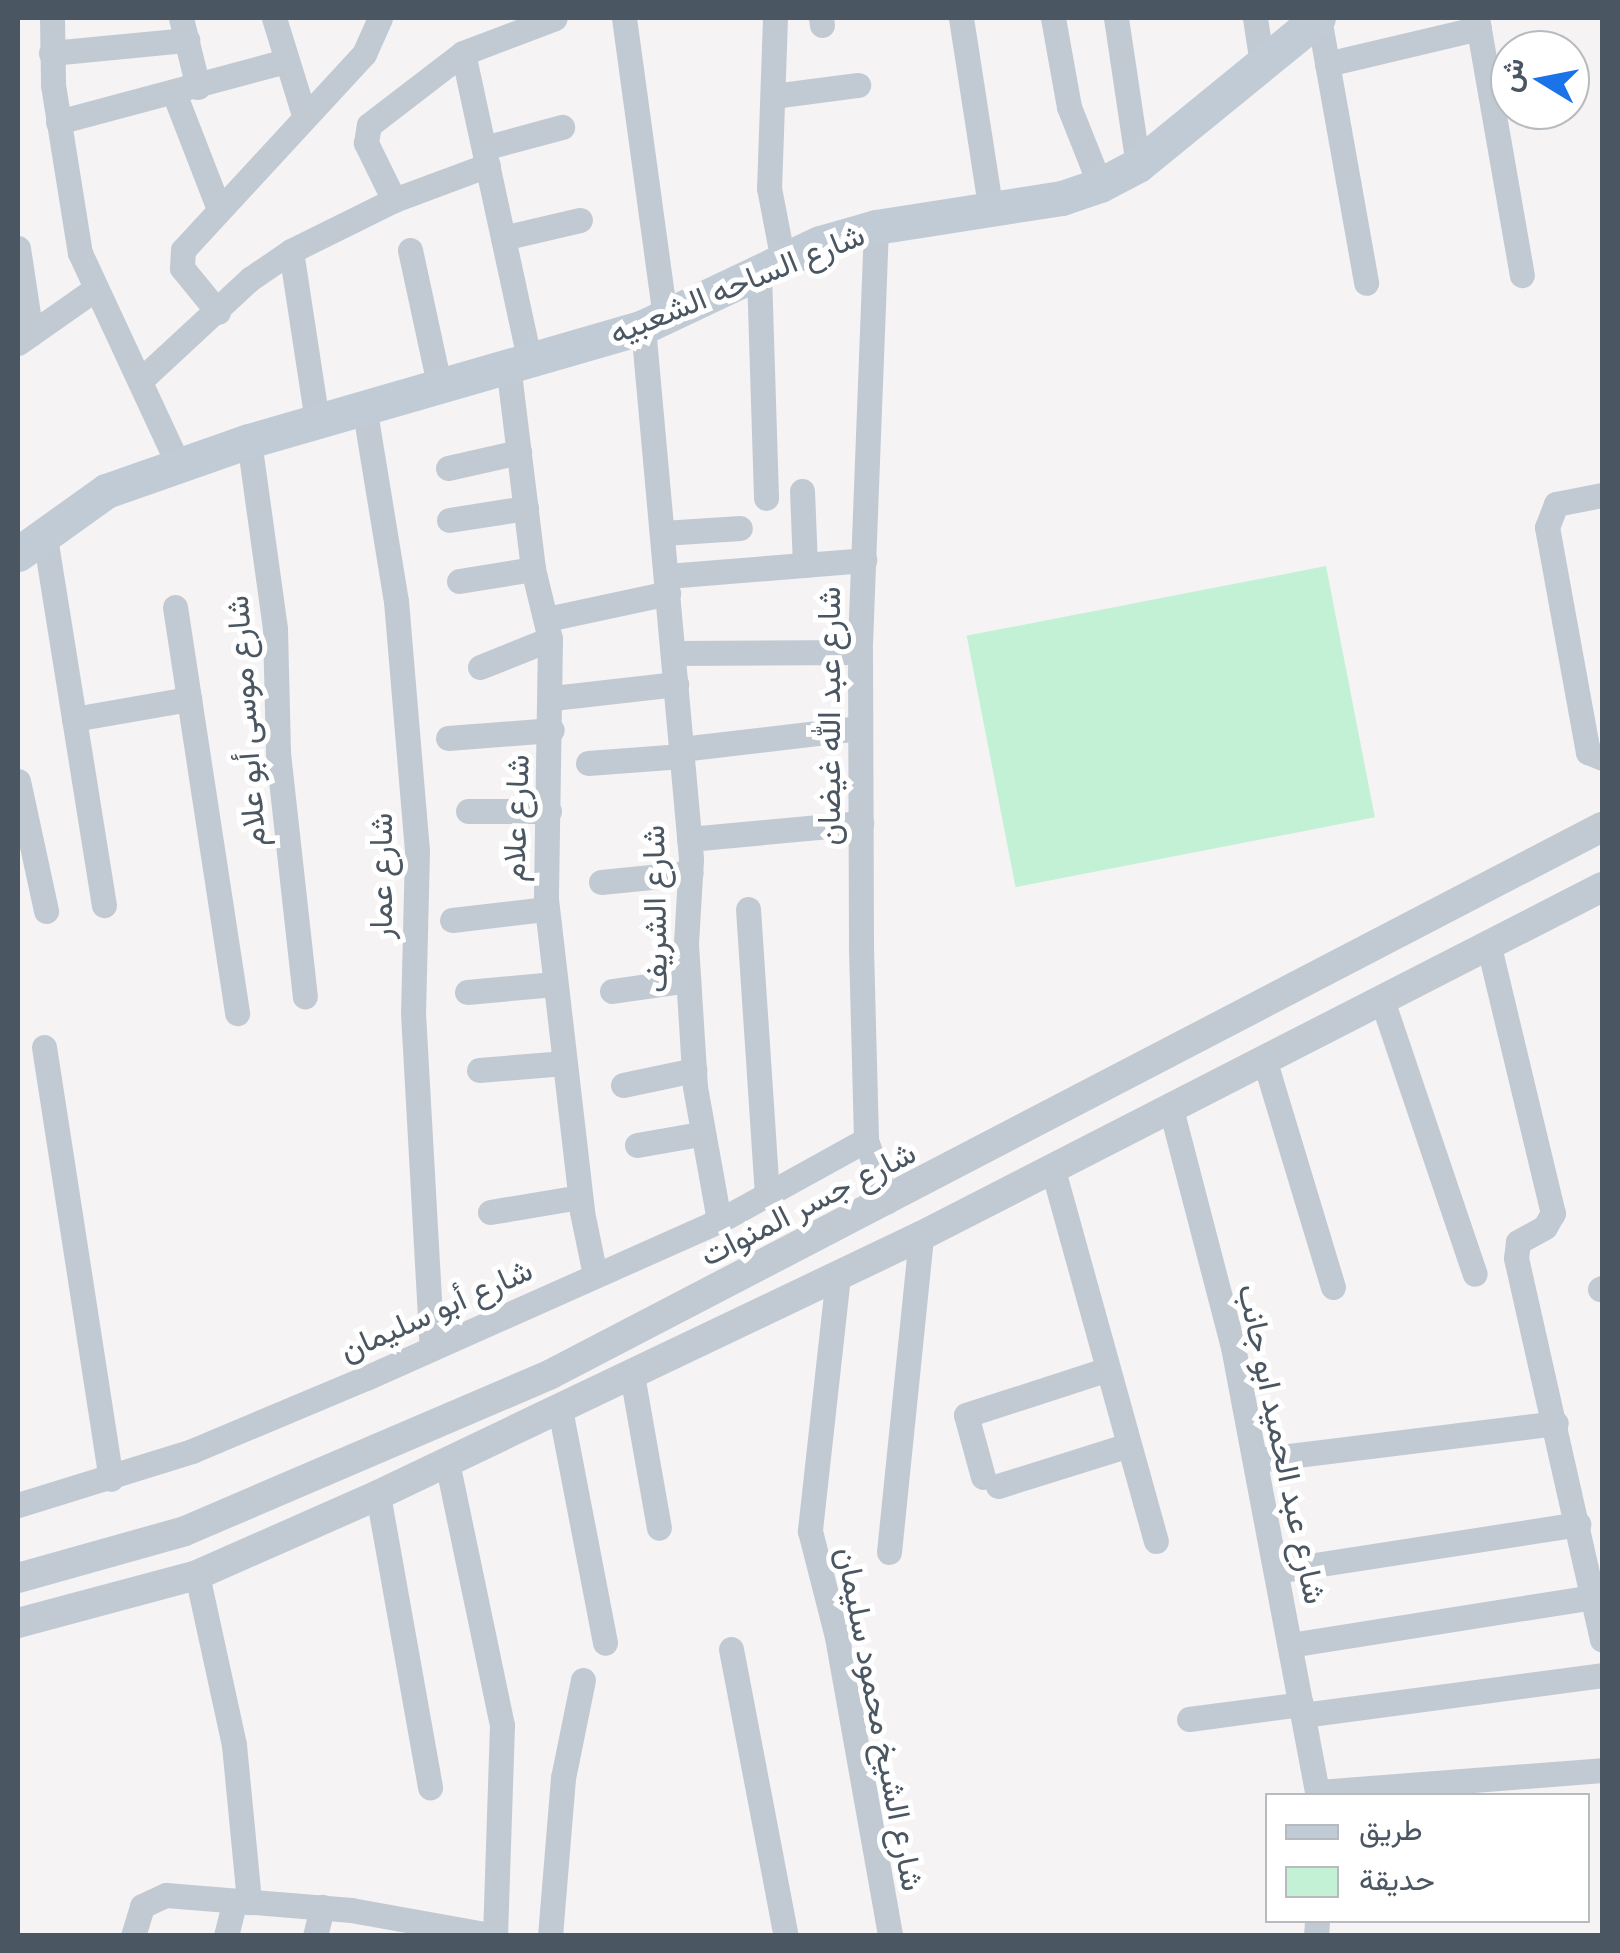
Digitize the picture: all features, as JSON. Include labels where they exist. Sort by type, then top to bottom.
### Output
[{"type":"main road","name":"شارع الساحه الشعبيه","points":[[18,554],[92,498],[178,464],[654,323],[771,267],[876,228],[991,211],[1100,185],[1138,166],[1318,18]]},
{"type":"street","points":[[52,18],[51,53],[73,226],[95,290],[143,378],[178,464]]},
{"type":"street","points":[[274,18],[304,116]]},
{"type":"street","points":[[218,312],[180,262],[186,244],[371,45],[380,18]]},
{"type":"street","points":[[394,200],[366,131],[463,52],[555,18]]},
{"type":"street","name":"شارع الشريف","points":[[624,18],[654,323],[664,532],[689,839],[688,980],[694,1070],[700,1134],[719,1222]]},
{"type":"street","points":[[766,498],[775,18]]},
{"type":"street","points":[[961,18],[991,211]]},
{"type":"street","points":[[1053,18],[1068,107],[1100,185]]},
{"type":"street","points":[[1116,18],[1138,166]]},
{"type":"street","points":[[1255,18],[1262,64]]},
{"type":"street","points":[[1318,18],[1366,284]]},
{"type":"street","points":[[1327,64],[1478,23],[1522,274]]},
{"type":"street","points":[[51,53],[184,28],[186,90],[219,209]]},
{"type":"street","name":"شارع علام","points":[[463,52],[503,238],[518,362],[519,452],[533,569],[549,629],[553,698],[546,910],[580,1197],[595,1275]]},
{"type":"street","points":[[58,122],[285,61]]},
{"type":"street","points":[[773,96],[858,85]]},
{"type":"street","points":[[143,378],[291,251],[486,156],[562,127]]},
{"type":"street","points":[[503,238],[580,220]]},
{"type":"street","name":"شارع عبد الله غيضان","points":[[876,228],[860,652],[861,823],[866,1140],[887,1202]]},
{"type":"street","points":[[18,248],[24,338]]},
{"type":"street","points":[[410,250],[439,384]]},
{"type":"street","points":[[291,251],[317,420]]},
{"type":"street","points":[[24,338],[95,290]]},
{"type":"street","name":"شارع عمار","points":[[364,406],[396,602],[417,851],[413,1013],[432,1348]]},
{"type":"street","name":"شارع موسى أبو علام","points":[[249,441],[275,629],[278,753],[305,997]]},
{"type":"street","points":[[448,468],[519,452]]},
{"type":"street","points":[[802,491],[805,565]]},
{"type":"street","points":[[1602,494],[1556,504],[1547,527],[1588,752],[1602,758]]},
{"type":"street","points":[[449,520],[526,508]]},
{"type":"street","points":[[664,532],[740,528]]},
{"type":"street","points":[[44,531],[104,905]]},
{"type":"street","points":[[480,668],[549,629],[668,584],[864,560]]},
{"type":"street","points":[[459,581],[533,569]]},
{"type":"street","points":[[175,607],[237,1013]]},
{"type":"street","points":[[674,653],[860,652]]},
{"type":"street","points":[[553,698],[676,684]]},
{"type":"street","points":[[74,719],[189,699]]},
{"type":"street","points":[[588,763],[860,728]]},
{"type":"street","points":[[448,738],[552,730]]},
{"type":"street","points":[[18,781],[46,911]]},
{"type":"street","points":[[468,811],[548,812]]},
{"type":"street","points":[[689,839],[861,823]]},
{"type":"street","name":"شارع جسر المنوات","points":[[18,1578],[185,1531],[410,1438],[887,1202],[1602,827]]},
{"type":"street","points":[[602,882],[691,873]]},
{"type":"street","points":[[18,1623],[197,1575],[378,1495],[921,1236],[1602,887]]},
{"type":"street","points":[[748,908],[767,1196]]},
{"type":"street","points":[[452,920],[546,910]]},
{"type":"street","points":[[1489,947],[1552,1213],[1545,1226],[1518,1242],[1516,1258],[1602,1640]]},
{"type":"street","points":[[612,991],[688,980]]},
{"type":"street","points":[[467,992],[555,984]]},
{"type":"street","points":[[1382,1000],[1475,1274]]},
{"type":"street","points":[[44,1047],[111,1479]]},
{"type":"street","points":[[1265,1062],[1333,1287]]},
{"type":"street","points":[[479,1070],[565,1063]]},
{"type":"street","points":[[623,1085],[694,1070]]},
{"type":"street","name":"شارع عبد الحميد ابو جانب","points":[[1171,1109],[1256,1460],[1318,1793]]},
{"type":"street","points":[[637,1145],[700,1134]]},
{"type":"street","name":"شارع أبو سليمان","points":[[18,1505],[111,1479],[432,1348],[719,1222],[866,1140]]},
{"type":"street","points":[[1052,1170],[1156,1541]]},
{"type":"street","points":[[490,1212],[580,1197]]},
{"type":"street","points":[[889,1552],[921,1236]]},
{"type":"street","name":"شارع الشيخ محمود سليمان","points":[[838,1276],[810,1532],[840,1654],[890,1936]]},
{"type":"street","points":[[1108,1368],[969,1413],[990,1481],[1129,1445]]},
{"type":"street","points":[[632,1375],[660,1528]]},
{"type":"street","points":[[560,1409],[606,1643]]},
{"type":"street","points":[[1256,1460],[1556,1423]]},
{"type":"street","points":[[132,1936],[142,1906],[166,1895],[322,1907],[496,1935],[502,1725],[448,1462]]},
{"type":"street","points":[[378,1495],[430,1787]]},
{"type":"street","points":[[1276,1571],[1578,1524]]},
{"type":"street","points":[[197,1575],[234,1745],[242,1901],[226,1936]]},
{"type":"street","points":[[1290,1646],[1594,1597]]},
{"type":"street","points":[[730,1649],[786,1936]]},
{"type":"street","points":[[1189,1719],[1602,1675]]},
{"type":"street","points":[[550,1936],[564,1778],[583,1680]]},
{"type":"street","points":[[1330,1793],[1602,1770]]},
{"type":"street","points":[[315,1936],[322,1907]]},
{"type":"green space","points":[[1326,566],[1375,817],[1016,887],[967,636]]}]
